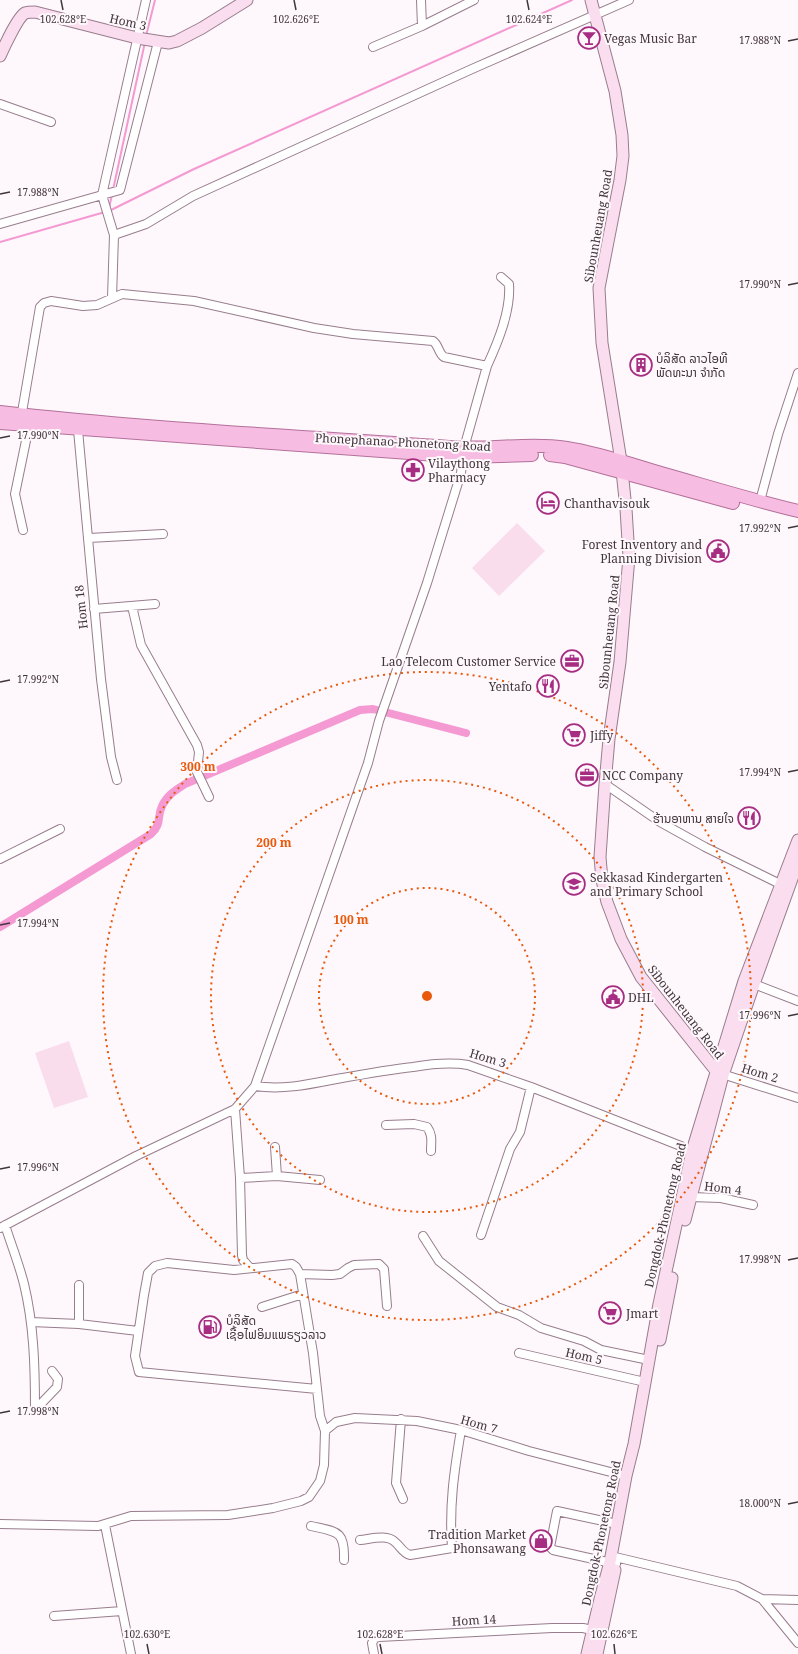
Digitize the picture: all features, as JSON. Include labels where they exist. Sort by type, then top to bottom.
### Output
[{"type":"main road","name":"Hom 3","points":[[0,56],[8,38],[22,16],[32,12],[138,38],[169,43],[177,41],[236,3],[246,0]]},
{"type":"main road","name":"Sibounheuang Road","points":[[593,8],[614,91],[622,136],[623,156],[620,180],[599,288],[602,343],[622,467],[629,557],[620,662],[605,784],[600,857],[602,880],[607,902],[621,939],[641,977],[719,1073]]},
{"type":"main road","name":"Phonephanao-Phonetong Road","points":[[0,412],[23,421],[78,430],[464,452],[543,446],[567,448],[622,467],[746,502],[798,519]]},
{"type":"main road","name":"Phonephanao-Phonetong Road","points":[[0,423],[23,421],[291,436],[464,452]]},
{"type":"main road","name":"Phonephanao-Phonetong Road","points":[[746,502],[760,501],[798,511]]},
{"type":"main road","name":"Dongdok-Phonetong Road","points":[[587,1654],[592,1630],[614,1560],[617,1524],[634,1444],[659,1304],[697,1152],[744,981],[798,840]]},
{"type":"main road","name":"Dongdok-Phonetong Road","points":[[719,1073],[754,984],[798,862]]},
{"type":"main road","name":"Dongdok-Phonetong Road","points":[[597,1654],[614,1560],[690,1197],[697,1152]]},
{"type":"street","points":[[112,298],[113,233],[104,196],[146,0]]},
{"type":"street","points":[[421,0],[422,26]]},
{"type":"street","points":[[373,47],[422,26],[474,0]]},
{"type":"street","points":[[113,233],[146,224],[193,196],[472,69],[593,8],[629,0]]},
{"type":"street","points":[[0,224],[104,196],[117,191],[122,187],[157,42]]},
{"type":"street","points":[[0,104],[51,122]]},
{"type":"street","points":[[52,1371],[58,1380],[57,1387],[35,1410],[36,1368],[31,1322],[24,1283],[2,1226],[136,1156],[235,1109],[255,1086],[368,763],[379,721],[427,583],[461,473],[464,452],[487,366],[498,342],[510,295],[509,284],[501,277]]},
{"type":"street","points":[[23,530],[15,494],[23,421],[41,305],[44,303],[51,301],[83,306],[97,305],[122,294],[194,301],[314,328],[353,334],[433,341],[436,344],[440,354],[444,357],[487,366]]},
{"type":"street","points":[[760,501],[778,434],[798,373]]},
{"type":"street","name":"Hom 18","points":[[78,430],[89,538],[94,610],[111,757],[117,780]]},
{"type":"street","points":[[89,538],[163,534]]},
{"type":"street","points":[[94,610],[155,604]]},
{"type":"street","points":[[132,606],[141,645],[197,745],[199,752],[197,772],[202,786],[209,797]]},
{"type":"street","points":[[605,784],[660,822],[780,884]]},
{"type":"street","points":[[0,859],[60,829]]},
{"type":"street","points":[[754,984],[798,1001]]},
{"type":"street","name":"Hom 3","points":[[255,1086],[267,1088],[302,1086],[389,1069],[460,1064],[494,1073],[697,1152]]},
{"type":"street","name":"Hom 2","points":[[719,1073],[798,1098]]},
{"type":"street","points":[[481,1235],[510,1149],[520,1132],[531,1087]]},
{"type":"street","points":[[235,1109],[240,1178],[242,1255],[243,1260],[250,1268]]},
{"type":"street","points":[[386,1125],[414,1124],[427,1127],[431,1132],[432,1137],[431,1151]]},
{"type":"street","points":[[275,1147],[277,1176]]},
{"type":"street","points":[[240,1178],[277,1176],[320,1180]]},
{"type":"street","name":"Hom 4","points":[[690,1197],[721,1198],[753,1204]]},
{"type":"street","points":[[423,1236],[439,1261],[497,1307],[519,1315],[541,1328],[584,1341],[601,1350],[649,1360]]},
{"type":"street","points":[[0,1524],[105,1525],[131,1516],[228,1515],[259,1511],[301,1501],[309,1497],[320,1481],[324,1465],[325,1431],[320,1416],[318,1389],[300,1274],[296,1267],[292,1264],[234,1270],[167,1263],[155,1266],[148,1273],[138,1331],[135,1356],[139,1372],[318,1389]]},
{"type":"street","points":[[300,1274],[332,1275],[340,1274],[354,1265],[380,1264],[384,1269],[387,1306]]},
{"type":"street","points":[[79,1285],[79,1324]]},
{"type":"street","points":[[262,1307],[303,1294]]},
{"type":"street","points":[[31,1322],[79,1324],[138,1331]]},
{"type":"street","name":"Hom 5","points":[[518,1353],[645,1382]]},
{"type":"street","name":"Hom 7","points":[[325,1431],[336,1422],[346,1419],[366,1417],[402,1419],[461,1430],[528,1451],[626,1476]]},
{"type":"street","points":[[402,1419],[396,1484],[403,1499]]},
{"type":"street","points":[[360,1540],[387,1538],[394,1541],[404,1553],[410,1555],[452,1548],[450,1520],[451,1498],[461,1430]]},
{"type":"street","points":[[617,1524],[559,1511],[556,1512],[550,1547],[551,1549],[614,1560],[737,1586],[762,1599],[798,1643]]},
{"type":"street","points":[[105,1525],[131,1654]]},
{"type":"street","points":[[311,1526],[339,1534],[344,1546],[344,1560]]},
{"type":"street","points":[[762,1599],[798,1600]]},
{"type":"street","points":[[54,1616],[122,1611]]},
{"type":"street","name":"Hom 14","points":[[374,1654],[372,1643],[375,1638],[379,1637],[552,1628],[583,1628],[592,1630]]},
{"type":"shaded area","points":[[517,523],[545,551],[499,596],[472,568]]},
{"type":"shaded area","points":[[69,1041],[88,1097],[54,1108],[35,1053]]},
{"type":"waterway","points":[[146,36],[155,0]]},
{"type":"waterway","points":[[109,211],[194,169],[572,0]]},
{"type":"waterway","points":[[113,190],[145,42]]},
{"type":"waterway","points":[[109,208],[112,195]]},
{"type":"waterway","points":[[0,242],[105,212]]},
{"type":"waterway","points":[[0,927],[151,834],[157,826],[160,810],[166,799],[185,784],[360,710],[373,709],[466,733]]},
{"type":"place","name":"Vegas Music Bar","points":[[589,38]]},
{"type":"place","name":"ບໍລິສັດ ລາວໄອທີ ພັດທະນາ ຈຳກັດ","points":[[641,365]]},
{"type":"place","name":"Vilaythong Pharmacy","points":[[413,470]]},
{"type":"place","name":"Chanthavisouk","points":[[548,503]]},
{"type":"place","name":"Forest Inventory and Planning Division","points":[[718,551]]},
{"type":"place","name":"Lao Telecom Customer Service","points":[[572,661]]},
{"type":"place","name":"Yentafo","points":[[548,686]]},
{"type":"place","name":"Jiffy","points":[[574,735]]},
{"type":"place","name":"NCC Company","points":[[587,775]]},
{"type":"place","name":"ຮ້ານອາຫານ ສາຍໃຈ","points":[[749,818]]},
{"type":"place","name":"Sekkasad Kindergarten and Primary School","points":[[574,884]]},
{"type":"place","name":"DHL","points":[[613,997]]},
{"type":"place","name":"Jmart","points":[[610,1313]]},
{"type":"place","name":"ບໍລິສັດ ເຊື້ອໄຟອິມແພຣຽວລາວ","points":[[210,1327]]},
{"type":"place","name":"Tradition Market Phonsawang","points":[[541,1541]]}]
